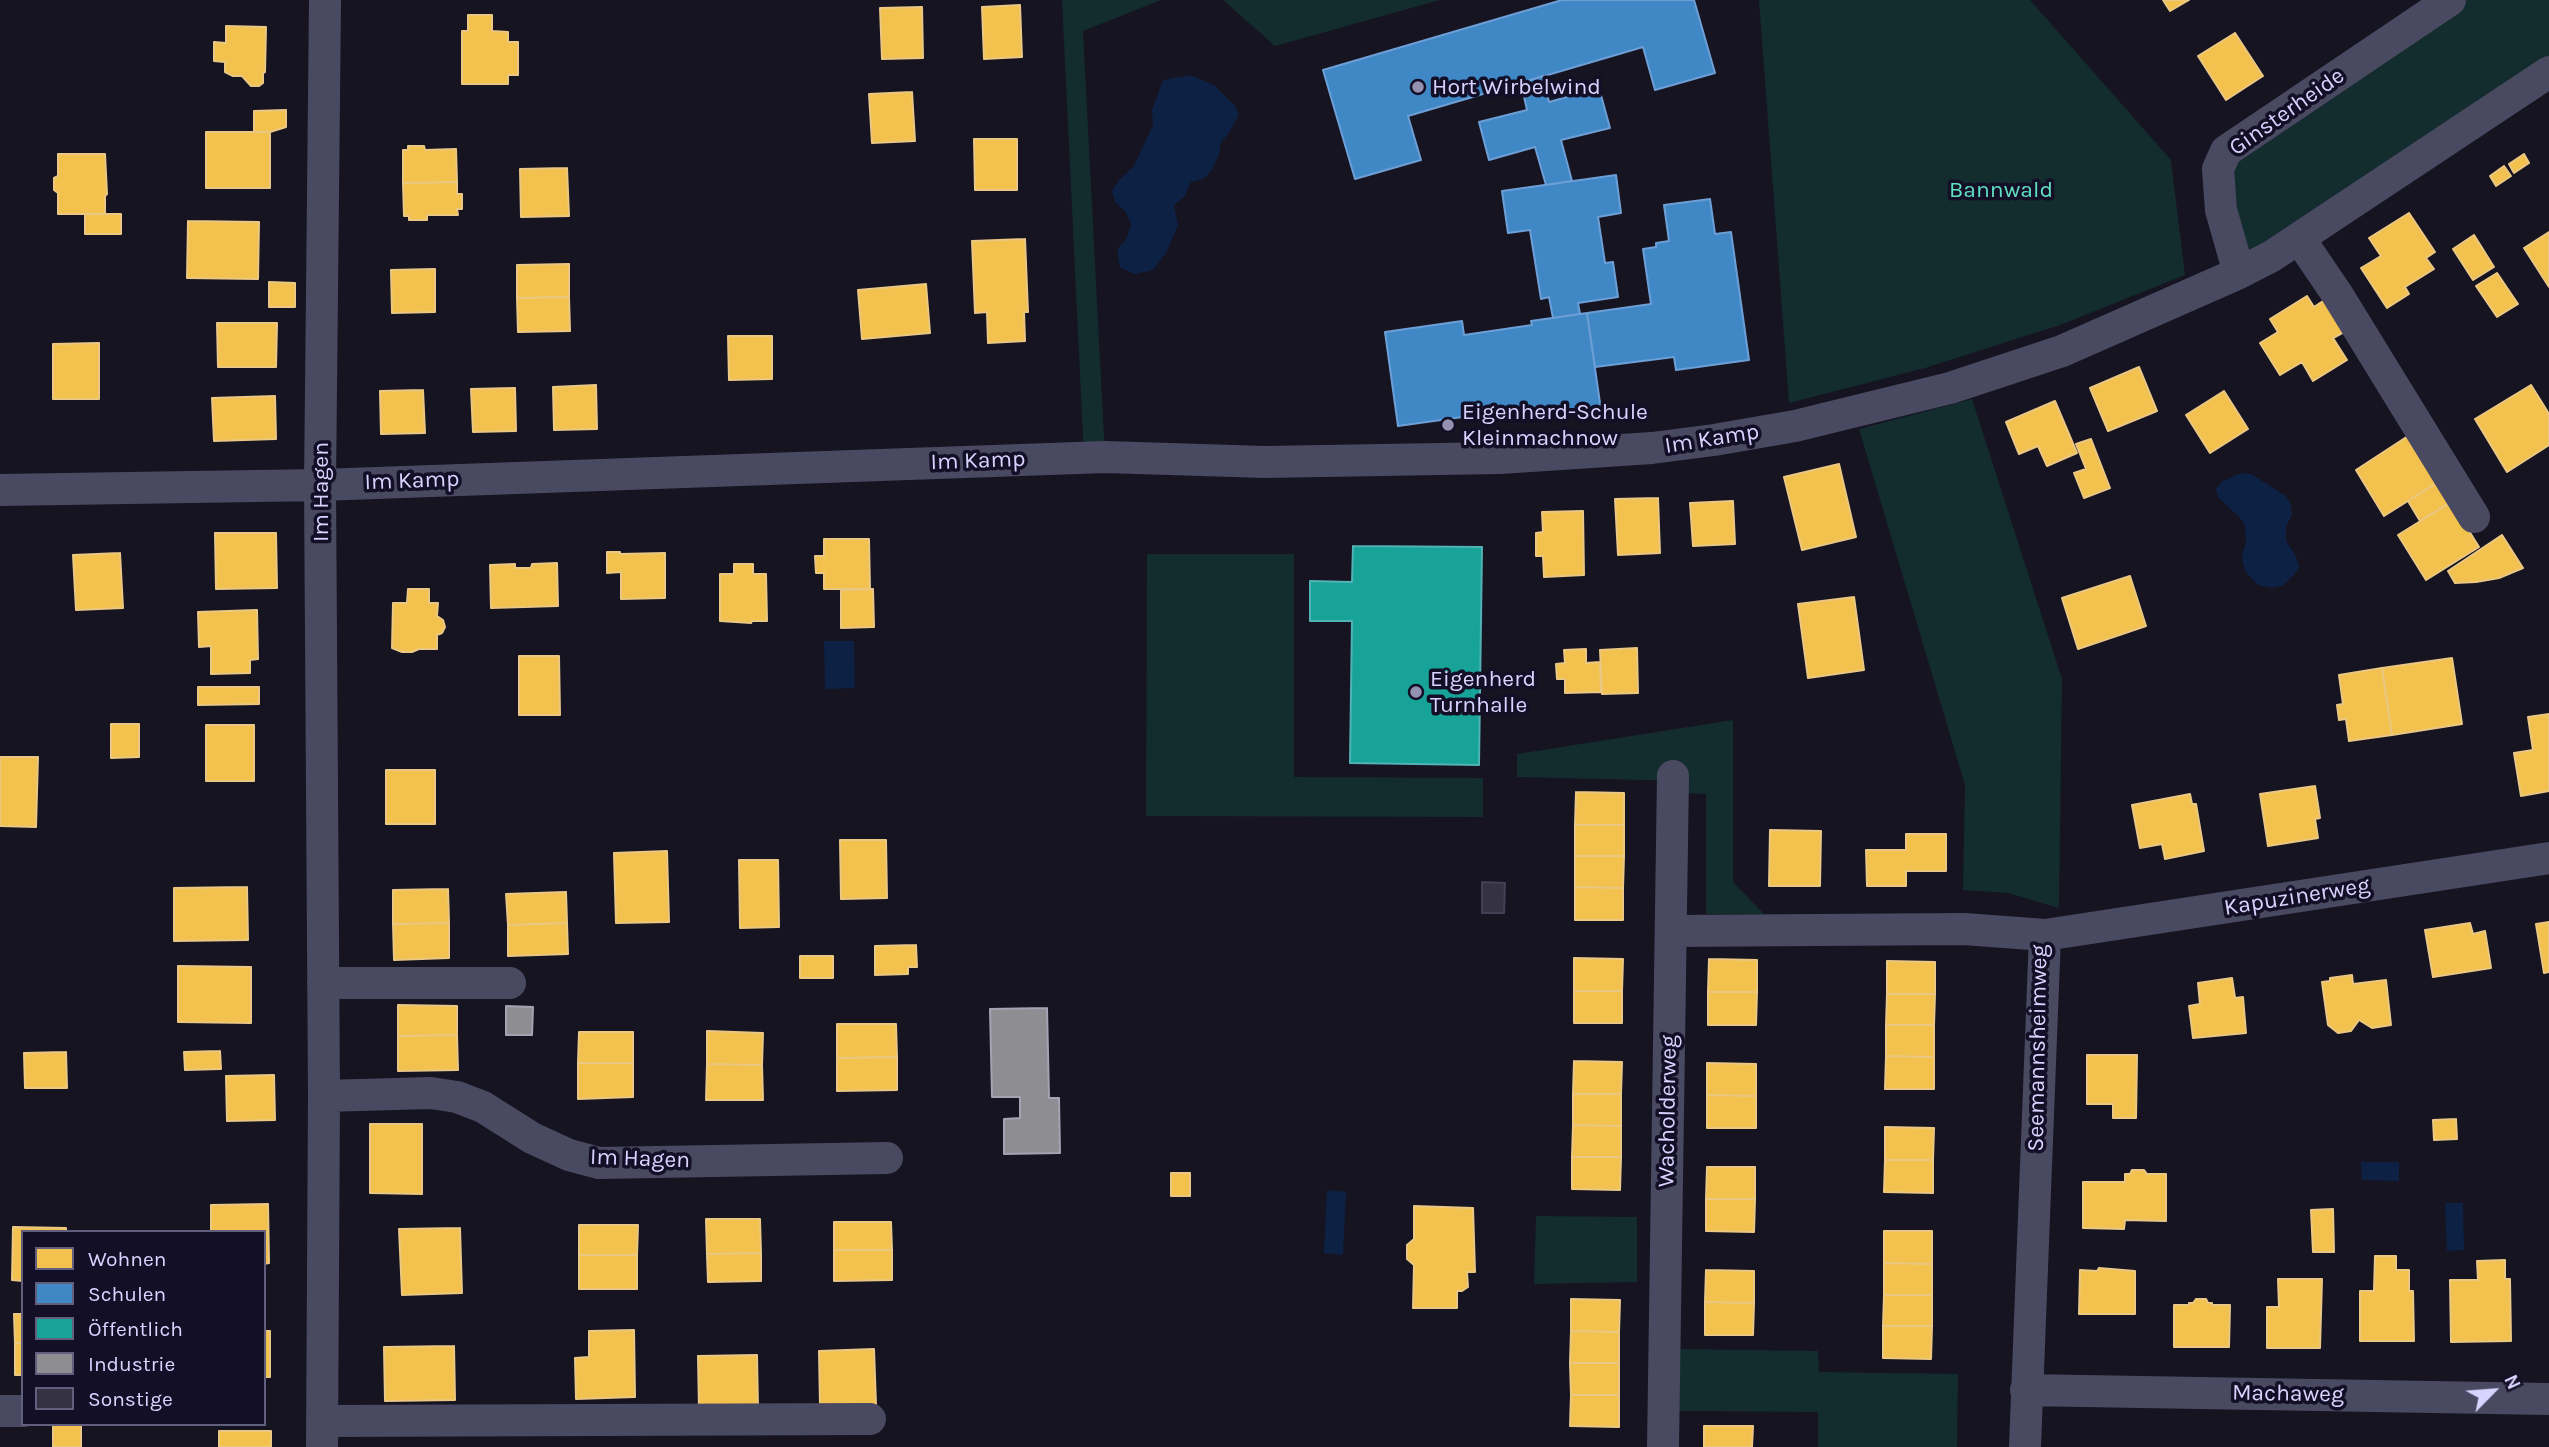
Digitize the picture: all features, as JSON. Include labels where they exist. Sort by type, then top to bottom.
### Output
[{"type":"street","name":"Im Hagen","points":[[322,1434],[324,1096],[320,485],[325,0]]},
{"type":"street","name":"Ginsterheide","points":[[2239,273],[2221,210],[2218,169],[2226,150],[2450,0]]},
{"type":"street","points":[[2239,273],[2299,238],[2549,72]]},
{"type":"street","points":[[2299,238],[2337,294],[2474,517]]},
{"type":"street","name":"Im Kamp","points":[[0,490],[320,485],[1067,458],[1265,462],[1500,458],[1652,448],[1795,426],[1950,388],[2062,351],[2239,273]]},
{"type":"street","name":"Wacholderweg","points":[[1663,1447],[1673,776]]},
{"type":"street","name":"Kapuzinerweg","points":[[2045,935],[2549,858]]},
{"type":"street","name":"Seemannsheimweg","points":[[1671,931],[1964,929],[2045,935],[2025,1447]]},
{"type":"street","points":[[323,984],[510,983]]},
{"type":"street","name":"Im Hagen","points":[[324,1096],[431,1093],[457,1097],[483,1107],[544,1144],[569,1155],[599,1163],[887,1158]]},
{"type":"street","name":"Machaweg","points":[[2026,1390],[2549,1399]]},
{"type":"street","points":[[0,1411],[21,1411]]},
{"type":"street","points":[[322,1434],[870,1419]]},
{"type":"green space","points":[[1062,0],[1161,0],[1083,31],[1105,457],[1084,458]]},
{"type":"green space","points":[[1223,0],[1440,0],[1275,46]]},
{"type":"green space","name":"Bannwald","points":[[1759,0],[2030,0],[2171,160],[2185,275],[2060,325],[1925,368],[1789,403]]},
{"type":"green space","points":[[2450,0],[2549,0],[2549,72],[2239,273],[2226,151]]},
{"type":"green space","points":[[1972,399],[2062,679],[2059,908],[2008,893],[1963,890],[1965,785],[1859,429]]},
{"type":"green space","points":[[1147,554],[1294,554],[1294,777],[1483,778],[1483,817],[1146,816]]},
{"type":"green space","points":[[1733,720],[1733,882],[1764,914],[1706,914],[1706,794],[1683,793],[1684,781],[1517,777],[1517,754]]},
{"type":"green space","points":[[1536,1216],[1637,1217],[1637,1282],[1534,1284]]},
{"type":"green space","points":[[1678,1349],[1818,1351],[1819,1372],[1958,1374],[1957,1447],[1818,1447],[1818,1412],[1677,1411]]},
{"type":"water","points":[[1191,75],[1215,86],[1235,106],[1239,115],[1220,144],[1220,152],[1212,170],[1203,179],[1191,182],[1184,197],[1174,205],[1178,225],[1166,253],[1153,270],[1134,274],[1120,267],[1118,248],[1126,240],[1131,224],[1125,211],[1115,202],[1112,191],[1134,166],[1153,125],[1152,110],[1163,80]]},
{"type":"water","points":[[2241,473],[2251,474],[2286,496],[2291,505],[2292,515],[2286,526],[2286,541],[2296,556],[2299,567],[2282,586],[2272,588],[2258,585],[2245,571],[2242,557],[2246,541],[2245,526],[2218,497],[2216,489],[2221,482]]},
{"type":"water","points":[[824,641],[854,641],[855,688],[825,689]]},
{"type":"water","points":[[2361,1162],[2399,1162],[2399,1181],[2362,1180]]},
{"type":"water","points":[[1327,1190],[1346,1192],[1343,1255],[1324,1253]]},
{"type":"water","points":[[2445,1203],[2463,1203],[2464,1250],[2447,1251]]},
{"type":"building: Wohnen","points":[[2163,0],[2189,0],[2170,11]]},
{"type":"building: Wohnen","points":[[1020,5],[1022,57],[984,59],[982,7]]},
{"type":"building: Wohnen","points":[[922,7],[923,58],[882,59],[880,8]]},
{"type":"building: Wohnen","points":[[468,15],[492,15],[492,31],[508,32],[508,42],[518,42],[518,75],[508,75],[508,84],[462,84],[462,31],[468,31]]},
{"type":"building: Wohnen","points":[[226,26],[266,27],[265,72],[263,83],[259,86],[251,86],[242,76],[225,72],[225,62],[214,61],[214,42],[226,43]]},
{"type":"building: Wohnen","points":[[2235,33],[2263,76],[2226,100],[2198,56]]},
{"type":"building: Wohnen","points":[[912,92],[915,141],[872,143],[869,94]]},
{"type":"building: Wohnen","points":[[286,110],[286,127],[270,132],[254,132],[254,111]]},
{"type":"building: Wohnen","points":[[206,132],[270,132],[270,188],[206,188]]},
{"type":"building: Wohnen","points":[[974,139],[1017,139],[1017,190],[975,190]]},
{"type":"building: Wohnen","points":[[408,146],[424,146],[425,150],[456,149],[457,182],[403,183],[403,150],[408,150]]},
{"type":"building: Wohnen","points":[[58,154],[105,154],[105,214],[58,214],[58,193],[54,190],[54,178],[58,176]]},
{"type":"building: Wohnen","points":[[2524,154],[2529,163],[2514,173],[2509,164]]},
{"type":"building: Wohnen","points":[[2504,166],[2511,176],[2496,186],[2490,176]]},
{"type":"building: Wohnen","points":[[567,168],[569,216],[521,217],[520,169]]},
{"type":"building: Wohnen","points":[[457,182],[457,194],[462,194],[462,209],[457,209],[458,215],[427,215],[427,220],[409,220],[409,216],[404,216],[403,183]]},
{"type":"building: Wohnen","points":[[2409,213],[2435,252],[2426,258],[2434,269],[2405,287],[2409,294],[2387,308],[2361,268],[2381,256],[2369,238]]},
{"type":"building: Wohnen","points":[[85,214],[121,214],[121,234],[85,234]]},
{"type":"building: Wohnen","points":[[188,221],[259,222],[258,279],[187,278]]},
{"type":"building: Wohnen","points":[[2549,232],[2549,287],[2524,248]]},
{"type":"building: Wohnen","points":[[2474,235],[2494,267],[2473,280],[2453,249]]},
{"type":"building: Wohnen","points":[[1025,239],[1028,312],[1024,312],[1025,341],[988,343],[987,312],[975,313],[972,241]]},
{"type":"building: Wohnen","points":[[569,264],[569,297],[517,298],[517,265]]},
{"type":"building: Wohnen","points":[[435,269],[435,312],[392,313],[391,270]]},
{"type":"building: Wohnen","points":[[2497,273],[2518,304],[2497,317],[2476,286]]},
{"type":"building: Wohnen","points":[[269,282],[295,283],[295,307],[269,307]]},
{"type":"building: Wohnen","points":[[926,284],[930,333],[862,339],[858,290]]},
{"type":"building: Wohnen","points":[[2307,296],[2314,307],[2326,299],[2346,331],[2333,338],[2347,360],[2313,381],[2302,362],[2280,375],[2260,343],[2278,332],[2270,319]]},
{"type":"building: Wohnen","points":[[569,297],[570,331],[518,332],[517,298]]},
{"type":"building: Wohnen","points":[[217,323],[277,323],[276,367],[218,367]]},
{"type":"building: Wohnen","points":[[728,336],[772,336],[772,379],[729,380]]},
{"type":"building: Wohnen","points":[[99,343],[99,399],[53,399],[53,344]]},
{"type":"building: Wohnen","points":[[2139,367],[2157,411],[2108,431],[2090,388]]},
{"type":"building: Wohnen","points":[[596,385],[597,429],[554,430],[553,387]]},
{"type":"building: Wohnen","points":[[2531,385],[2549,414],[2549,445],[2507,472],[2475,419]]},
{"type":"building: Wohnen","points":[[515,388],[516,431],[473,432],[471,389]]},
{"type":"building: Wohnen","points":[[423,390],[425,433],[381,434],[380,391]]},
{"type":"building: Wohnen","points":[[2224,391],[2248,429],[2210,453],[2186,415]]},
{"type":"building: Wohnen","points":[[275,396],[276,439],[214,441],[212,398]]},
{"type":"building: Wohnen","points":[[2055,401],[2077,453],[2047,466],[2038,446],[2019,454],[2006,422]]},
{"type":"building: Wohnen","points":[[2408,436],[2438,482],[2384,516],[2356,470]]},
{"type":"building: Wohnen","points":[[2091,439],[2110,488],[2084,498],[2074,473],[2086,469],[2076,444]]},
{"type":"building: Wohnen","points":[[1839,464],[1856,537],[1802,550],[1784,477]]},
{"type":"building: Wohnen","points":[[2438,482],[2451,502],[2420,521],[2408,501]]},
{"type":"building: Wohnen","points":[[1658,498],[1660,553],[1618,555],[1615,499]]},
{"type":"building: Wohnen","points":[[1733,501],[1735,544],[1693,546],[1690,503]]},
{"type":"building: Wohnen","points":[[2451,502],[2479,547],[2426,580],[2398,535]]},
{"type":"building: Wohnen","points":[[1583,511],[1584,575],[1544,577],[1543,556],[1536,556],[1536,533],[1543,532],[1542,512]]},
{"type":"building: Wohnen","points":[[215,533],[276,533],[277,588],[216,589]]},
{"type":"building: Wohnen","points":[[2502,535],[2523,568],[2499,578],[2455,583],[2448,571]]},
{"type":"building: Wohnen","points":[[824,539],[869,539],[870,589],[824,589],[824,573],[816,573],[815,556],[824,556]]},
{"type":"building: Wohnen","points":[[607,552],[665,553],[665,598],[621,599],[621,572],[607,573]]},
{"type":"building: Wohnen","points":[[120,553],[123,608],[76,610],[73,555]]},
{"type":"building: Wohnen","points":[[557,563],[558,606],[491,608],[490,565],[515,564],[515,568],[531,568],[532,564]]},
{"type":"building: Wohnen","points":[[734,564],[753,564],[753,574],[766,574],[767,621],[720,621],[720,574],[734,574]]},
{"type":"building: Wohnen","points":[[2130,576],[2146,626],[2078,649],[2062,598]]},
{"type":"building: Wohnen","points":[[408,589],[429,589],[429,603],[438,603],[437,616],[443,620],[445,627],[442,633],[437,635],[437,649],[402,652],[392,648],[393,603],[407,603]]},
{"type":"building: Wohnen","points":[[873,589],[874,627],[841,628],[841,590]]},
{"type":"building: Wohnen","points":[[1854,597],[1864,670],[1808,678],[1798,604]]},
{"type":"building: Wohnen","points":[[257,610],[258,659],[250,660],[250,673],[211,674],[211,646],[199,647],[198,612]]},
{"type":"building: Wohnen","points":[[1637,648],[1638,693],[1602,694],[1600,650]]},
{"type":"building: Wohnen","points":[[1586,649],[1586,663],[1600,662],[1601,692],[1565,693],[1565,679],[1557,679],[1556,664],[1565,663],[1564,650]]},
{"type":"building: Wohnen","points":[[519,656],[559,656],[560,715],[519,715]]},
{"type":"building: Wohnen","points":[[2452,658],[2462,724],[2392,735],[2382,668]]},
{"type":"building: Wohnen","points":[[2382,668],[2392,735],[2349,741],[2346,719],[2339,720],[2337,705],[2343,704],[2339,675]]},
{"type":"building: Wohnen","points":[[198,687],[259,687],[259,704],[198,705]]},
{"type":"building: Wohnen","points":[[2549,714],[2549,791],[2521,796],[2514,753],[2533,750],[2528,717]]},
{"type":"building: Wohnen","points":[[111,724],[139,724],[139,757],[111,758]]},
{"type":"building: Wohnen","points":[[206,725],[254,725],[254,781],[206,781]]},
{"type":"building: Wohnen","points":[[0,757],[38,757],[36,827],[0,826]]},
{"type":"building: Wohnen","points":[[386,770],[435,770],[435,824],[386,824]]},
{"type":"building: Wohnen","points":[[2315,786],[2320,818],[2315,819],[2318,838],[2268,846],[2260,794]]},
{"type":"building: Wohnen","points":[[1576,792],[1624,793],[1624,825],[1575,825]]},
{"type":"building: Wohnen","points":[[2190,794],[2192,804],[2196,804],[2204,851],[2165,859],[2162,844],[2140,848],[2132,805]]},
{"type":"building: Wohnen","points":[[1575,825],[1624,825],[1624,856],[1575,856]]},
{"type":"building: Wohnen","points":[[1770,830],[1821,831],[1820,886],[1769,886]]},
{"type":"building: Wohnen","points":[[1906,834],[1946,834],[1946,871],[1906,871],[1906,886],[1867,886],[1866,850],[1906,850]]},
{"type":"building: Wohnen","points":[[840,840],[886,840],[887,898],[841,899]]},
{"type":"building: Wohnen","points":[[667,851],[669,922],[616,923],[614,853]]},
{"type":"building: Wohnen","points":[[1575,856],[1624,856],[1623,888],[1575,887]]},
{"type":"building: Wohnen","points":[[739,860],[778,860],[779,927],[740,928]]},
{"type":"building: Wohnen","points":[[247,887],[248,940],[174,941],[174,888]]},
{"type":"building: Wohnen","points":[[1575,887],[1623,888],[1623,920],[1575,920]]},
{"type":"building: Wohnen","points":[[448,889],[449,923],[393,924],[393,890]]},
{"type":"building: Wohnen","points":[[566,892],[567,923],[508,925],[506,894]]},
{"type":"building: Wohnen","points":[[2549,922],[2549,972],[2544,973],[2536,924]]},
{"type":"building: Wohnen","points":[[449,923],[449,958],[394,960],[393,924]]},
{"type":"building: Wohnen","points":[[567,923],[568,954],[508,956],[508,925]]},
{"type":"building: Wohnen","points":[[2470,923],[2473,934],[2485,931],[2491,968],[2433,977],[2425,930]]},
{"type":"building: Wohnen","points":[[916,945],[917,967],[908,967],[908,974],[875,975],[875,946]]},
{"type":"building: Wohnen","points":[[800,956],[833,956],[833,978],[800,978]]},
{"type":"building: Wohnen","points":[[1574,958],[1623,959],[1622,991],[1574,991]]},
{"type":"building: Wohnen","points":[[1709,959],[1757,960],[1757,992],[1708,992]]},
{"type":"building: Wohnen","points":[[1887,961],[1935,962],[1935,994],[1887,994]]},
{"type":"building: Wohnen","points":[[178,966],[251,967],[251,1023],[178,1022]]},
{"type":"building: Wohnen","points":[[2352,975],[2353,984],[2386,980],[2391,1025],[2372,1028],[2359,1020],[2351,1031],[2338,1033],[2328,1025],[2322,982]]},
{"type":"building: Wohnen","points":[[2232,978],[2235,998],[2243,997],[2246,1033],[2193,1038],[2189,1006],[2200,1004],[2198,983]]},
{"type":"building: Wohnen","points":[[1574,991],[1622,991],[1622,1023],[1574,1023]]},
{"type":"building: Wohnen","points":[[1708,992],[1757,992],[1756,1025],[1708,1025]]},
{"type":"building: Wohnen","points":[[1887,994],[1935,994],[1934,1025],[1886,1025]]},
{"type":"building: Wohnen","points":[[398,1005],[457,1006],[457,1035],[398,1036]]},
{"type":"building: Wohnen","points":[[837,1024],[896,1024],[897,1057],[837,1058]]},
{"type":"building: Wohnen","points":[[1886,1025],[1934,1025],[1934,1057],[1886,1056]]},
{"type":"building: Wohnen","points":[[707,1031],[763,1033],[762,1065],[707,1064]]},
{"type":"building: Wohnen","points":[[579,1032],[633,1032],[633,1063],[578,1063]]},
{"type":"building: Wohnen","points":[[457,1035],[458,1070],[398,1071],[398,1036]]},
{"type":"building: Wohnen","points":[[220,1051],[221,1069],[185,1070],[184,1052]]},
{"type":"building: Wohnen","points":[[66,1052],[67,1088],[25,1088],[24,1053]]},
{"type":"building: Wohnen","points":[[2087,1055],[2137,1055],[2136,1118],[2113,1118],[2113,1104],[2087,1104]]},
{"type":"building: Wohnen","points":[[1886,1056],[1934,1057],[1934,1089],[1885,1089]]},
{"type":"building: Wohnen","points":[[897,1057],[897,1090],[837,1091],[837,1058]]},
{"type":"building: Wohnen","points":[[1574,1061],[1622,1062],[1621,1094],[1573,1094]]},
{"type":"building: Wohnen","points":[[578,1063],[633,1063],[633,1097],[578,1099]]},
{"type":"building: Wohnen","points":[[1707,1063],[1756,1064],[1756,1096],[1707,1095]]},
{"type":"building: Wohnen","points":[[707,1064],[762,1065],[763,1100],[706,1100]]},
{"type":"building: Wohnen","points":[[274,1075],[275,1120],[227,1121],[226,1076]]},
{"type":"building: Wohnen","points":[[1573,1094],[1621,1094],[1621,1126],[1573,1125]]},
{"type":"building: Wohnen","points":[[1707,1095],[1756,1096],[1756,1128],[1707,1128]]},
{"type":"building: Wohnen","points":[[2456,1119],[2457,1139],[2434,1140],[2433,1120]]},
{"type":"building: Wohnen","points":[[370,1124],[422,1124],[422,1194],[370,1193]]},
{"type":"building: Wohnen","points":[[1573,1125],[1621,1126],[1621,1157],[1572,1157]]},
{"type":"building: Wohnen","points":[[1885,1127],[1934,1128],[1933,1160],[1885,1160]]},
{"type":"building: Wohnen","points":[[1572,1157],[1621,1157],[1620,1190],[1572,1189]]},
{"type":"building: Wohnen","points":[[1885,1160],[1933,1160],[1933,1193],[1884,1192]]},
{"type":"building: Wohnen","points":[[1707,1167],[1755,1167],[1755,1199],[1706,1199]]},
{"type":"building: Wohnen","points":[[2132,1170],[2144,1170],[2147,1174],[2166,1174],[2166,1221],[2125,1220],[2124,1229],[2083,1228],[2083,1182],[2125,1182],[2125,1174],[2130,1174]]},
{"type":"building: Wohnen","points":[[1171,1173],[1190,1173],[1190,1196],[1171,1196]]},
{"type":"building: Wohnen","points":[[1706,1199],[1755,1199],[1754,1232],[1706,1231]]},
{"type":"building: Wohnen","points":[[268,1204],[269,1263],[266,1264],[266,1230],[211,1230],[211,1205]]},
{"type":"building: Wohnen","points":[[1414,1206],[1473,1208],[1475,1272],[1467,1272],[1468,1287],[1457,1291],[1457,1308],[1413,1308],[1414,1265],[1407,1259],[1407,1245],[1414,1239]]},
{"type":"building: Wohnen","points":[[2333,1209],[2334,1252],[2313,1252],[2311,1210]]},
{"type":"building: Wohnen","points":[[706,1219],[760,1219],[761,1253],[707,1254]]},
{"type":"building: Wohnen","points":[[834,1222],[891,1222],[892,1250],[834,1250]]},
{"type":"building: Wohnen","points":[[579,1225],[638,1225],[637,1255],[579,1255]]},
{"type":"building: Wohnen","points":[[13,1227],[66,1228],[21,1230],[21,1281],[12,1280]]},
{"type":"building: Wohnen","points":[[460,1228],[462,1293],[402,1295],[399,1229]]},
{"type":"building: Wohnen","points":[[1884,1231],[1932,1231],[1932,1264],[1884,1263]]},
{"type":"building: Wohnen","points":[[834,1250],[892,1250],[892,1280],[834,1281]]},
{"type":"building: Wohnen","points":[[761,1253],[761,1281],[708,1282],[707,1254]]},
{"type":"building: Wohnen","points":[[579,1255],[637,1255],[637,1289],[579,1289]]},
{"type":"building: Wohnen","points":[[2375,1256],[2396,1256],[2396,1270],[2409,1270],[2409,1291],[2413,1291],[2414,1341],[2360,1341],[2360,1291],[2374,1291]]},
{"type":"building: Wohnen","points":[[2505,1260],[2505,1279],[2510,1279],[2511,1341],[2451,1342],[2450,1280],[2478,1280],[2477,1261]]},
{"type":"building: Wohnen","points":[[1884,1263],[1932,1264],[1932,1295],[1884,1295]]},
{"type":"building: Wohnen","points":[[2099,1268],[2135,1271],[2135,1314],[2079,1314],[2080,1270],[2097,1271]]},
{"type":"building: Wohnen","points":[[1706,1270],[1754,1271],[1754,1303],[1705,1302]]},
{"type":"building: Wohnen","points":[[2278,1279],[2322,1279],[2320,1348],[2267,1348],[2267,1307],[2279,1307]]},
{"type":"building: Wohnen","points":[[1884,1295],[1932,1295],[1932,1326],[1883,1326]]},
{"type":"building: Wohnen","points":[[1571,1299],[1620,1300],[1619,1332],[1571,1331]]},
{"type":"building: Wohnen","points":[[2196,1299],[2206,1299],[2212,1305],[2230,1305],[2229,1347],[2174,1347],[2174,1305],[2189,1305]]},
{"type":"building: Wohnen","points":[[1705,1302],[1754,1303],[1753,1335],[1705,1335]]},
{"type":"building: Wohnen","points":[[14,1314],[21,1314],[21,1343],[15,1343]]},
{"type":"building: Wohnen","points":[[1883,1326],[1932,1326],[1931,1359],[1883,1358]]},
{"type":"building: Wohnen","points":[[634,1330],[635,1397],[576,1399],[575,1358],[589,1357],[589,1331]]},
{"type":"building: Wohnen","points":[[266,1331],[270,1331],[270,1377],[266,1377]]},
{"type":"building: Wohnen","points":[[1571,1331],[1619,1332],[1619,1363],[1570,1363]]},
{"type":"building: Wohnen","points":[[15,1343],[21,1343],[21,1375],[15,1375]]},
{"type":"building: Wohnen","points":[[454,1346],[455,1400],[385,1401],[384,1347]]},
{"type":"building: Wohnen","points":[[874,1349],[876,1405],[820,1406],[819,1351]]},
{"type":"building: Wohnen","points":[[757,1355],[758,1409],[699,1410],[698,1356]]},
{"type":"building: Wohnen","points":[[1570,1363],[1619,1363],[1619,1395],[1571,1395]]},
{"type":"building: Wohnen","points":[[1571,1395],[1619,1395],[1619,1427],[1570,1426]]},
{"type":"building: Wohnen","points":[[53,1426],[81,1426],[81,1447],[53,1447]]},
{"type":"building: Wohnen","points":[[1704,1426],[1753,1426],[1752,1447],[1704,1447]]},
{"type":"building: Wohnen","points":[[219,1431],[271,1431],[271,1447],[219,1447]]},
{"type":"building: Schulen","name":"Hort Wirbelwind","points":[[1562,0],[1694,0],[1715,73],[1655,90],[1643,47],[1408,116],[1421,160],[1355,179],[1323,70]]},
{"type":"building: Schulen","points":[[1543,76],[1549,102],[1599,88],[1610,128],[1561,140],[1572,181],[1546,185],[1535,147],[1489,160],[1479,122],[1527,110],[1521,83]]},
{"type":"building: Schulen","points":[[1616,175],[1621,213],[1598,217],[1605,263],[1613,262],[1618,297],[1578,303],[1580,314],[1553,318],[1549,297],[1541,299],[1530,230],[1508,233],[1502,191]]},
{"type":"building: Schulen","points":[[1710,199],[1715,234],[1731,232],[1749,360],[1676,370],[1674,357],[1595,367],[1587,313],[1651,304],[1643,249],[1669,241],[1664,205]]},
{"type":"building: Schulen","points":[[1587,313],[1601,410],[1544,418],[1542,406],[1398,426],[1385,332],[1462,321],[1464,335],[1532,325],[1531,321]]},
{"type":"building: Öffentlich","name":"Eigenherd Turnhalle","points":[[1353,546],[1482,547],[1479,765],[1350,763],[1352,621],[1310,621],[1310,581],[1352,582]]},
{"type":"building: Industrie","points":[[506,1006],[533,1007],[532,1035],[506,1035]]},
{"type":"building: Industrie","points":[[1047,1008],[1049,1098],[1059,1098],[1060,1153],[1004,1154],[1004,1119],[1020,1118],[1020,1097],[992,1097],[990,1009]]},
{"type":"building: Sonstige","points":[[1482,882],[1505,883],[1504,913],[1482,913]]},
{"type":"place","name":"Hort Wirbelwind","points":[[1418,87]]},
{"type":"place","name":"Eigenherd-Schule Kleinmachnow","points":[[1448,425]]},
{"type":"place","name":"Eigenherd Turnhalle","points":[[1416,692]]}]
